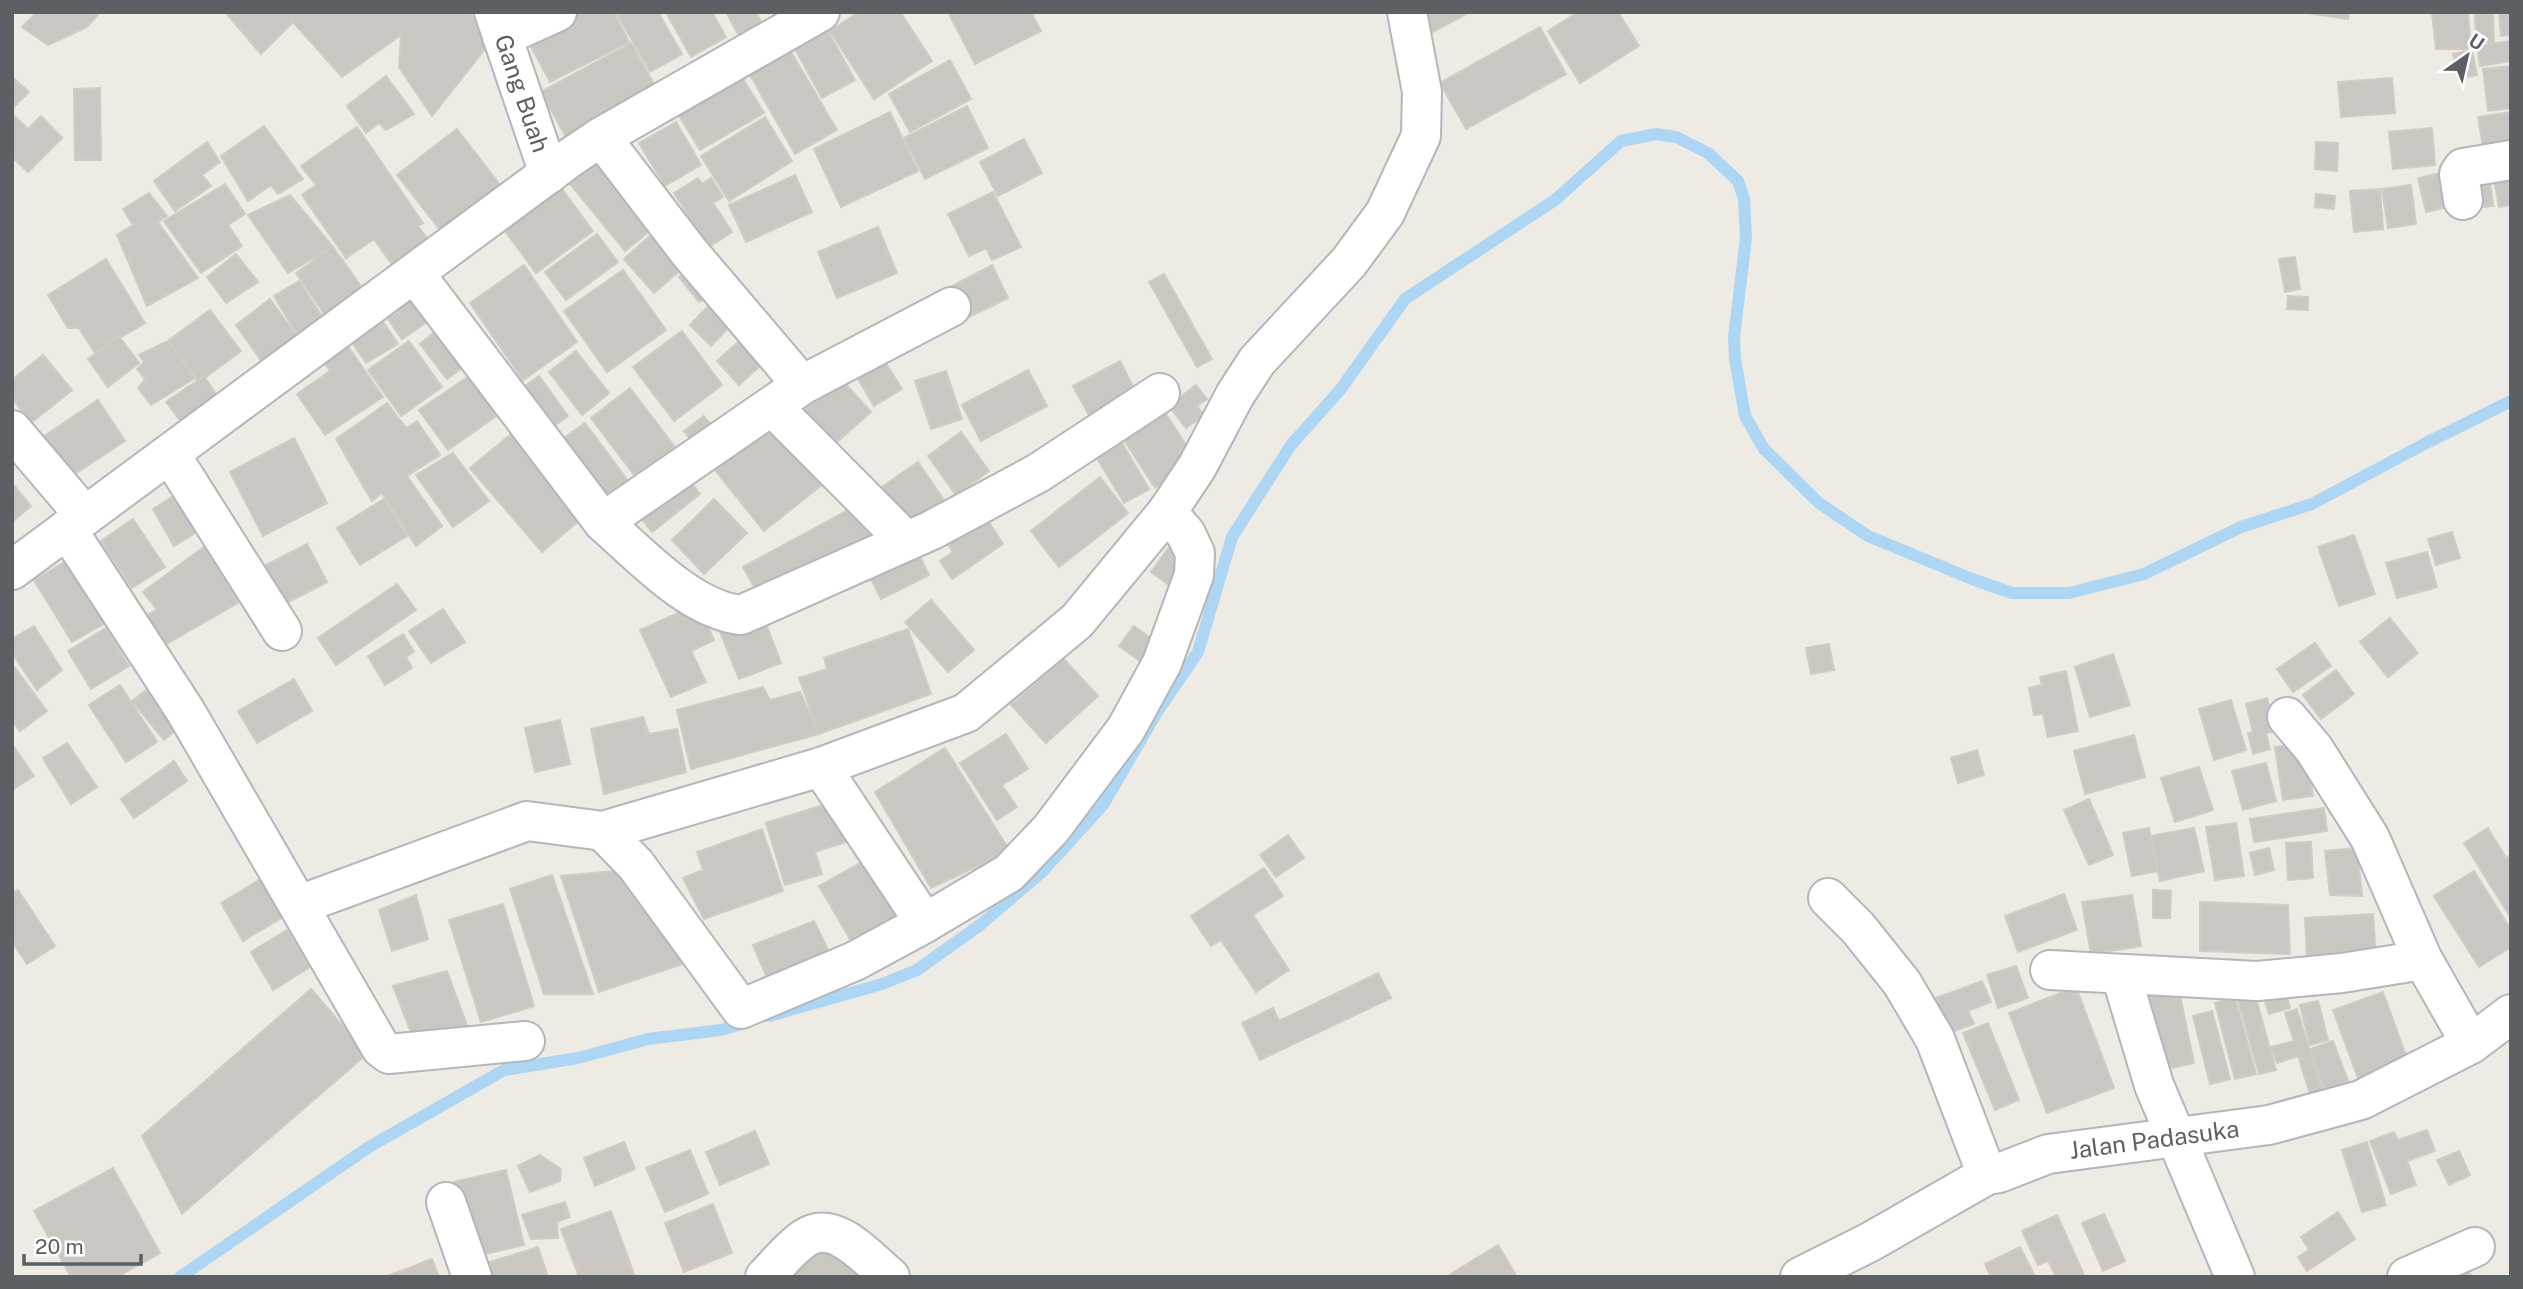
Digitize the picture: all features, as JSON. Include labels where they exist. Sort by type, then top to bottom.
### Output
[{"type":"street","points":[[498,25],[557,12]]},
{"type":"street","points":[[12,570],[601,137],[820,12]]},
{"type":"street","points":[[299,905],[527,821],[603,831],[821,766],[967,713],[1077,621],[1167,512],[1197,467],[1235,395],[1257,361],[1349,262],[1390,202],[1421,136],[1422,92],[1407,12]]},
{"type":"street","name":"Gang Buah","points":[[498,25],[549,174]]},
{"type":"street","points":[[601,137],[689,252],[787,395],[906,541]]},
{"type":"street","points":[[2463,200],[2459,174],[2463,168],[2511,160]]},
{"type":"street","points":[[415,274],[603,522],[689,594],[726,613],[741,615],[932,530],[1038,473],[1160,393]]},
{"type":"street","points":[[603,522],[787,395],[951,307]]},
{"type":"street","points":[[12,430],[76,523],[381,1048],[389,1054],[525,1041]]},
{"type":"street","points":[[170,454],[282,631]]},
{"type":"street","points":[[603,831],[636,864],[741,1009],[855,961],[925,923],[1009,873],[1051,828],[1126,729],[1162,663],[1194,575],[1195,553],[1186,534],[1167,512]]},
{"type":"street","points":[[2287,717],[2314,749],[2370,838],[2423,960],[2471,1044]]},
{"type":"street","points":[[821,766],[925,923]]},
{"type":"street","points":[[1828,898],[1858,928],[1902,983],[1935,1039],[1987,1175]]},
{"type":"street","points":[[2050,970],[2257,981],[2342,973],[2423,960]]},
{"type":"street","points":[[2121,975],[2154,1085],[2235,1277]]},
{"type":"street","name":"Jalan Padasuka","points":[[1800,1277],[1870,1242],[1987,1175],[2048,1154],[2269,1125],[2361,1100],[2471,1044],[2511,1014]]},
{"type":"street","points":[[446,1202],[472,1277]]},
{"type":"street","points":[[765,1277],[806,1237],[825,1232],[844,1238],[890,1277]]},
{"type":"street","points":[[2407,1277],[2475,1247]]},
{"type":"building","points":[[37,12],[100,12],[87,27],[48,45],[22,27]]},
{"type":"building","points":[[225,12],[470,12],[489,44],[432,116],[399,67],[401,35],[342,77],[293,22],[261,54]]},
{"type":"building","points":[[574,12],[614,12],[629,42],[550,82],[526,37]]},
{"type":"building","points":[[658,12],[682,54],[650,72],[617,14]]},
{"type":"building","points":[[666,12],[712,12],[726,37],[691,57]]},
{"type":"building","points":[[726,12],[756,12],[762,24],[739,36]]},
{"type":"building","points":[[859,12],[900,12],[932,61],[874,99],[830,31]]},
{"type":"building","points":[[948,12],[1031,12],[1041,31],[975,64]]},
{"type":"building","points":[[1422,12],[1470,12],[1433,32]]},
{"type":"building","points":[[1578,12],[1618,12],[1639,46],[1580,83],[1548,31]]},
{"type":"building","points":[[2301,12],[2349,12],[2348,19]]},
{"type":"building","points":[[2468,12],[2471,49],[2436,49],[2432,13]]},
{"type":"building","points":[[2511,13],[2511,35],[2501,36],[2499,14]]},
{"type":"building","points":[[2475,14],[2493,14],[2494,42],[2476,43]]},
{"type":"building","points":[[1540,27],[1566,74],[1466,129],[1440,83]]},
{"type":"building","points":[[828,31],[855,80],[822,98],[795,49]]},
{"type":"building","points":[[2511,41],[2511,61],[2480,66],[2477,46]]},
{"type":"building","points":[[631,43],[655,86],[591,120],[598,134],[572,148],[541,92]]},
{"type":"building","points":[[787,45],[837,130],[795,154],[746,68]]},
{"type":"building","points":[[2472,50],[2477,75],[2459,79],[2453,54]]},
{"type":"building","points":[[950,60],[971,99],[910,132],[889,94]]},
{"type":"building","points":[[2511,66],[2511,108],[2488,111],[2483,69]]},
{"type":"building","points":[[386,76],[414,114],[386,130],[379,123],[366,133],[347,106]]},
{"type":"building","points":[[12,77],[29,92],[14,107],[12,105]]},
{"type":"building","points":[[742,77],[764,113],[700,150],[678,114]]},
{"type":"building","points":[[2392,78],[2395,113],[2341,117],[2338,82]]},
{"type":"building","points":[[100,88],[101,160],[75,160],[74,89]]},
{"type":"building","points":[[967,106],[988,148],[925,179],[904,138]]},
{"type":"building","points":[[890,112],[918,171],[841,207],[814,149]]},
{"type":"building","points":[[2511,112],[2511,148],[2484,152],[2478,117]]},
{"type":"building","points":[[13,115],[28,129],[41,116],[62,138],[28,172],[14,159],[12,161]]},
{"type":"building","points":[[765,117],[792,161],[729,201],[701,156]]},
{"type":"building","points":[[676,122],[701,165],[665,186],[639,143]]},
{"type":"building","points":[[264,126],[303,179],[278,194],[271,185],[248,201],[221,156]]},
{"type":"building","points":[[357,127],[423,223],[418,226],[434,247],[397,272],[374,239],[346,258],[302,195],[316,185],[301,166]]},
{"type":"building","points":[[2432,128],[2435,165],[2393,169],[2389,132]]},
{"type":"building","points":[[457,129],[500,185],[441,231],[397,175]]},
{"type":"building","points":[[1024,139],[1042,173],[998,196],[980,162]]},
{"type":"building","points":[[207,142],[220,162],[202,175],[211,186],[175,211],[154,181]]},
{"type":"building","points":[[2316,142],[2338,143],[2337,171],[2315,169]]},
{"type":"building","points":[[601,159],[656,226],[625,251],[570,184]]},
{"type":"building","points":[[2511,170],[2511,205],[2499,207],[2493,173]]},
{"type":"building","points":[[2445,172],[2452,206],[2426,212],[2418,178]]},
{"type":"building","points":[[2489,174],[2493,206],[2470,209],[2466,176]]},
{"type":"building","points":[[795,175],[812,212],[746,242],[729,205]]},
{"type":"building","points":[[698,178],[702,184],[711,178],[723,197],[713,203],[732,232],[709,247],[674,193]]},
{"type":"building","points":[[557,182],[593,231],[536,273],[500,224]]},
{"type":"building","points":[[225,184],[245,214],[228,225],[242,246],[201,273],[164,221]]},
{"type":"building","points":[[2411,185],[2416,224],[2388,228],[2382,189]]},
{"type":"building","points":[[2380,189],[2383,229],[2354,232],[2350,191]]},
{"type":"building","points":[[993,192],[1021,247],[992,260],[986,248],[969,256],[948,214]]},
{"type":"building","points":[[149,193],[167,216],[158,222],[198,278],[147,306],[117,235],[133,225],[123,209]]},
{"type":"building","points":[[2316,194],[2335,196],[2334,209],[2315,207]]},
{"type":"building","points":[[290,195],[333,247],[288,273],[248,215]]},
{"type":"building","points":[[661,226],[692,260],[654,293],[624,259]]},
{"type":"building","points":[[878,227],[897,273],[837,298],[818,252]]},
{"type":"building","points":[[597,234],[618,262],[566,300],[545,272]]},
{"type":"building","points":[[333,247],[368,296],[330,322],[296,273]]},
{"type":"building","points":[[236,254],[258,282],[226,303],[207,277]]},
{"type":"building","points":[[2295,257],[2300,289],[2285,292],[2279,259]]},
{"type":"building","points":[[106,259],[145,323],[95,353],[79,328],[68,328],[48,295]]},
{"type":"building","points":[[524,265],[577,342],[523,380],[470,303]]},
{"type":"building","points":[[992,265],[1008,298],[967,318],[952,286]]},
{"type":"building","points":[[693,267],[712,292],[699,302],[679,277]]},
{"type":"building","points":[[623,270],[666,330],[607,372],[564,311]]},
{"type":"building","points":[[1164,274],[1212,359],[1197,367],[1149,282]]},
{"type":"building","points":[[299,281],[325,321],[300,339],[274,296]]},
{"type":"building","points":[[414,289],[433,318],[402,339],[388,319],[400,311],[393,302]]},
{"type":"building","points":[[2288,296],[2308,297],[2308,310],[2287,309]]},
{"type":"building","points":[[716,298],[737,319],[711,346],[690,325]]},
{"type":"building","points":[[270,299],[301,342],[267,369],[236,325]]},
{"type":"building","points":[[210,310],[241,351],[199,382],[168,341]]},
{"type":"building","points":[[381,319],[398,344],[366,363],[350,339]]},
{"type":"building","points":[[443,325],[471,361],[447,379],[420,344]]},
{"type":"building","points":[[682,331],[722,385],[674,421],[633,367]]},
{"type":"building","points":[[748,333],[770,357],[739,385],[717,361]]},
{"type":"building","points":[[119,336],[139,363],[108,387],[88,359]]},
{"type":"building","points":[[343,339],[383,397],[325,435],[297,394],[330,371],[319,355]]},
{"type":"building","points":[[168,341],[195,378],[151,405],[138,388],[145,380],[137,369],[144,362],[139,355]]},
{"type":"building","points":[[409,341],[442,387],[401,416],[368,370]]},
{"type":"building","points":[[576,351],[609,393],[582,415],[549,372]]},
{"type":"building","points":[[43,355],[72,390],[31,423],[12,398],[12,380]]},
{"type":"building","points":[[884,360],[902,389],[874,406],[857,377]]},
{"type":"building","points":[[1120,361],[1138,397],[1092,421],[1073,386]]},
{"type":"building","points":[[1028,370],[1047,406],[981,441],[962,405]]},
{"type":"building","points":[[946,371],[962,419],[931,429],[915,381]]},
{"type":"building","points":[[475,372],[503,411],[448,450],[419,410]]},
{"type":"building","points":[[204,376],[225,408],[189,432],[166,402]]},
{"type":"building","points":[[539,376],[568,416],[546,432],[516,393]]},
{"type":"building","points":[[841,379],[871,412],[829,449],[799,415]]},
{"type":"building","points":[[1196,385],[1207,399],[1197,406],[1204,415],[1186,428],[1169,406]]},
{"type":"building","points":[[630,388],[675,447],[635,476],[591,418]]},
{"type":"building","points":[[98,400],[125,441],[67,479],[40,439]]},
{"type":"building","points":[[387,403],[406,428],[417,421],[440,455],[407,476],[442,526],[416,546],[382,493],[372,501],[336,439]]},
{"type":"building","points":[[1162,408],[1197,462],[1155,488],[1121,435]]},
{"type":"building","points":[[773,412],[828,480],[764,531],[710,464]]},
{"type":"building","points":[[704,416],[717,433],[696,447],[684,431]]},
{"type":"building","points":[[585,423],[629,482],[601,503],[557,443]]},
{"type":"building","points":[[517,429],[588,513],[542,552],[470,468]]},
{"type":"building","points":[[961,432],[989,471],[956,495],[928,456]]},
{"type":"building","points":[[294,438],[327,503],[263,536],[230,472]]},
{"type":"building","points":[[1121,441],[1149,489],[1124,503],[1089,445]]},
{"type":"building","points":[[453,453],[489,501],[453,527],[416,475]]},
{"type":"building","points":[[918,462],[944,500],[905,526],[879,489]]},
{"type":"building","points":[[686,476],[700,494],[652,532],[638,514]]},
{"type":"building","points":[[1100,477],[1128,513],[1059,567],[1031,531]]},
{"type":"building","points":[[12,483],[31,506],[12,522]]},
{"type":"building","points":[[180,492],[202,529],[174,546],[153,509]]},
{"type":"building","points":[[384,499],[407,536],[360,565],[337,528]]},
{"type":"building","points":[[714,499],[747,533],[704,574],[672,540]]},
{"type":"building","points":[[863,502],[881,536],[762,601],[743,567]]},
{"type":"building","points":[[133,519],[165,567],[132,588],[101,541]]},
{"type":"building","points":[[987,519],[1003,544],[952,579],[940,561],[953,552],[942,536]]},
{"type":"building","points":[[2452,532],[2460,558],[2436,565],[2428,539]]},
{"type":"building","points":[[2354,535],[2375,594],[2339,606],[2318,547]]},
{"type":"building","points":[[912,541],[929,575],[881,599],[864,565]]},
{"type":"building","points":[[307,544],[327,582],[281,606],[260,568]]},
{"type":"building","points":[[205,546],[238,603],[163,646],[146,616],[157,610],[143,592]]},
{"type":"building","points":[[1169,547],[1192,562],[1173,588],[1151,572]]},
{"type":"building","points":[[2427,552],[2437,587],[2397,598],[2386,563]]},
{"type":"building","points":[[75,556],[112,619],[72,642],[34,580]]},
{"type":"building","points":[[397,584],[416,610],[336,665],[318,638]]},
{"type":"building","points":[[931,600],[974,650],[948,672],[905,622]]},
{"type":"building","points":[[698,604],[714,640],[691,651],[706,682],[671,697],[640,630]]},
{"type":"building","points":[[443,609],[465,642],[431,663],[409,631]]},
{"type":"building","points":[[761,611],[781,663],[739,679],[718,627]]},
{"type":"building","points":[[2390,618],[2418,653],[2388,677],[2360,642]]},
{"type":"building","points":[[34,626],[62,670],[37,690],[12,653],[12,639]]},
{"type":"building","points":[[1134,626],[1159,644],[1144,664],[1119,646]]},
{"type":"building","points":[[106,628],[129,666],[91,689],[68,651]]},
{"type":"building","points":[[908,629],[931,694],[819,734],[799,678],[827,669],[824,658]]},
{"type":"building","points":[[403,634],[414,652],[406,657],[412,668],[385,685],[368,656]]},
{"type":"building","points":[[2315,643],[2331,666],[2293,692],[2277,669]]},
{"type":"building","points":[[1829,644],[1834,670],[1811,674],[1806,648]]},
{"type":"building","points":[[2113,654],[2130,705],[2090,717],[2075,667]]},
{"type":"building","points":[[1063,658],[1098,696],[1046,743],[1011,705]]},
{"type":"building","points":[[13,665],[47,711],[20,731],[12,720]]},
{"type":"building","points":[[2336,670],[2354,694],[2321,719],[2303,695]]},
{"type":"building","points":[[2066,671],[2078,731],[2048,737],[2043,714],[2034,715],[2029,688],[2042,685],[2040,677]]},
{"type":"building","points":[[294,679],[312,711],[257,743],[238,711]]},
{"type":"building","points":[[120,685],[157,742],[126,762],[89,705]]},
{"type":"building","points":[[763,687],[770,700],[800,692],[819,734],[691,769],[677,710]]},
{"type":"building","points":[[149,688],[180,727],[164,740],[132,701]]},
{"type":"building","points":[[2267,698],[2276,731],[2266,733],[2270,749],[2253,754],[2248,733],[2253,732],[2246,704]]},
{"type":"building","points":[[2231,700],[2246,750],[2214,760],[2199,709]]},
{"type":"building","points":[[643,717],[649,734],[677,729],[686,772],[604,794],[591,729]]},
{"type":"building","points":[[560,720],[570,764],[535,772],[525,728]]},
{"type":"building","points":[[1006,734],[1028,769],[1002,785],[1017,807],[997,820],[960,763]]},
{"type":"building","points":[[2134,735],[2145,777],[2085,794],[2074,751]]},
{"type":"building","points":[[67,743],[97,787],[71,804],[43,758]]},
{"type":"building","points":[[2305,743],[2313,796],[2283,800],[2275,747]]},
{"type":"building","points":[[12,744],[34,776],[12,790]]},
{"type":"building","points":[[945,748],[1010,851],[931,888],[875,792]]},
{"type":"building","points":[[1977,750],[1984,775],[1958,783],[1951,758]]},
{"type":"building","points":[[174,761],[187,781],[134,818],[121,799]]},
{"type":"building","points":[[2266,763],[2276,801],[2243,810],[2232,771]]},
{"type":"building","points":[[2199,767],[2213,810],[2175,822],[2161,778]]},
{"type":"building","points":[[2089,799],[2113,855],[2089,865],[2064,810]]},
{"type":"building","points":[[839,800],[852,840],[815,852],[822,874],[785,885],[766,823]]},
{"type":"building","points":[[2324,808],[2327,831],[2254,842],[2250,819]]},
{"type":"building","points":[[2236,823],[2244,876],[2215,880],[2206,827]]},
{"type":"building","points":[[2149,828],[2158,871],[2132,876],[2123,833]]},
{"type":"building","points":[[2194,828],[2204,871],[2160,881],[2151,836]]},
{"type":"building","points":[[2488,828],[2506,858],[2511,855],[2511,918],[2464,843]]},
{"type":"building","points":[[762,829],[783,891],[704,919],[683,878],[703,870],[697,852]]},
{"type":"building","points":[[1288,835],[1304,858],[1276,877],[1260,855]]},
{"type":"building","points":[[2311,842],[2313,878],[2288,880],[2286,843]]},
{"type":"building","points":[[2269,848],[2274,870],[2255,875],[2250,853]]},
{"type":"building","points":[[2357,848],[2362,896],[2330,895],[2325,851]]},
{"type":"building","points":[[867,859],[915,926],[858,953],[819,886]]},
{"type":"building","points":[[1264,868],[1283,896],[1253,915],[1289,970],[1256,992],[1221,940],[1211,946],[1191,916]]},
{"type":"building","points":[[626,870],[689,962],[599,992],[561,876]]},
{"type":"building","points":[[2474,871],[2511,930],[2511,947],[2479,967],[2434,896]]},
{"type":"building","points":[[552,875],[593,994],[544,994],[510,889]]},
{"type":"building","points":[[261,879],[283,917],[243,941],[221,903]]},
{"type":"building","points":[[18,890],[55,946],[27,964],[12,942],[12,894]]},
{"type":"building","points":[[2153,890],[2171,891],[2170,918],[2153,918]]},
{"type":"building","points":[[2064,894],[2077,930],[2018,952],[2005,916]]},
{"type":"building","points":[[416,895],[428,939],[392,951],[379,910]]},
{"type":"building","points":[[2132,895],[2141,946],[2091,954],[2082,902]]},
{"type":"building","points":[[2200,902],[2288,905],[2290,954],[2200,951]]},
{"type":"building","points":[[503,904],[534,1006],[481,1022],[449,920]]},
{"type":"building","points":[[2373,914],[2376,956],[2307,959],[2305,918]]},
{"type":"building","points":[[814,921],[831,956],[768,980],[753,945]]},
{"type":"building","points":[[287,930],[310,967],[273,990],[251,952]]},
{"type":"building","points":[[2016,966],[2028,998],[1998,1008],[1987,975]]},
{"type":"building","points":[[447,971],[469,1031],[416,1045],[393,986]]},
{"type":"building","points":[[1378,973],[1391,998],[1260,1060],[1242,1023],[1273,1008],[1279,1021]]},
{"type":"building","points":[[1982,981],[1991,1002],[1968,1011],[1974,1024],[1946,1034],[1933,999]]},
{"type":"building","points":[[2177,981],[2194,1063],[2154,1072],[2137,990]]},
{"type":"building","points":[[2284,985],[2290,1008],[2269,1014],[2262,991]]},
{"type":"building","points":[[2076,987],[2114,1088],[2047,1113],[2009,1013]]},
{"type":"building","points":[[2253,988],[2276,1070],[2259,1074],[2236,993]]},
{"type":"building","points":[[311,989],[367,1054],[182,1214],[142,1136]]},
{"type":"building","points":[[2383,992],[2409,1064],[2359,1081],[2333,1010]]},
{"type":"building","points":[[2235,997],[2256,1074],[2235,1079],[2215,1003]]},
{"type":"building","points":[[2318,1001],[2328,1040],[2310,1045],[2300,1005]]},
{"type":"building","points":[[2297,1009],[2322,1090],[2310,1094],[2298,1056],[2277,1063],[2271,1047],[2294,1041],[2285,1013]]},
{"type":"building","points":[[2212,1011],[2230,1079],[2210,1084],[2193,1016]]},
{"type":"building","points":[[1988,1023],[2019,1100],[1995,1110],[1963,1033]]},
{"type":"building","points":[[2333,1041],[2348,1081],[2324,1089],[2310,1049]]},
{"type":"building","points":[[2427,1130],[2435,1151],[2407,1161],[2416,1185],[2391,1194],[2370,1141],[2394,1132],[2398,1140]]},
{"type":"building","points":[[755,1131],[769,1164],[720,1185],[706,1152]]},
{"type":"building","points":[[624,1142],[635,1169],[595,1186],[584,1158]]},
{"type":"building","points":[[2367,1142],[2386,1205],[2362,1212],[2342,1150]]},
{"type":"building","points":[[690,1150],[708,1194],[665,1212],[646,1168]]},
{"type":"building","points":[[2459,1151],[2470,1175],[2449,1185],[2437,1160]]},
{"type":"building","points":[[540,1155],[561,1169],[560,1181],[530,1192],[518,1166]]},
{"type":"building","points":[[113,1168],[160,1253],[117,1277],[71,1277],[34,1211]]},
{"type":"building","points":[[506,1170],[524,1245],[477,1256],[454,1182]]},
{"type":"building","points":[[565,1202],[570,1217],[557,1222],[558,1238],[531,1239],[522,1215]]},
{"type":"building","points":[[713,1204],[732,1253],[684,1272],[665,1223]]},
{"type":"building","points":[[611,1211],[634,1274],[626,1277],[579,1277],[561,1229]]},
{"type":"building","points":[[2338,1212],[2355,1239],[2307,1271],[2298,1257],[2309,1250],[2301,1237]]},
{"type":"building","points":[[2104,1214],[2125,1261],[2103,1271],[2082,1223]]},
{"type":"building","points":[[2057,1215],[2085,1277],[2056,1277],[2048,1261],[2038,1265],[2022,1231]]},
{"type":"building","points":[[829,1242],[859,1277],[789,1277]]},
{"type":"building","points":[[1498,1245],[1517,1277],[1446,1277]]},
{"type":"building","points":[[538,1247],[548,1277],[485,1277],[481,1265]]},
{"type":"building","points":[[2020,1247],[2035,1276],[1991,1277],[1985,1264]]},
{"type":"building","points":[[432,1259],[439,1277],[385,1277]]},
{"type":"building","points":[[2466,1268],[2472,1277],[2452,1277]]},
{"type":"waterway","points":[[769,1016],[882,984],[917,970],[980,925],[1042,872],[1103,805],[1157,712],[1198,652],[1232,537],[1291,445],[1340,390],[1405,299],[1555,200],[1621,141],[1656,134],[1676,137],[1708,153],[1738,181],[1744,199],[1746,238],[1734,337],[1735,359],[1745,416],[1764,449],[1819,503],[1868,536],[2012,593],[2069,593],[2144,574],[2241,527],[2312,504],[2511,401]]},
{"type":"waterway","points":[[180,1277],[369,1147],[504,1070],[578,1058],[648,1039],[721,1030],[748,1022]]}]
